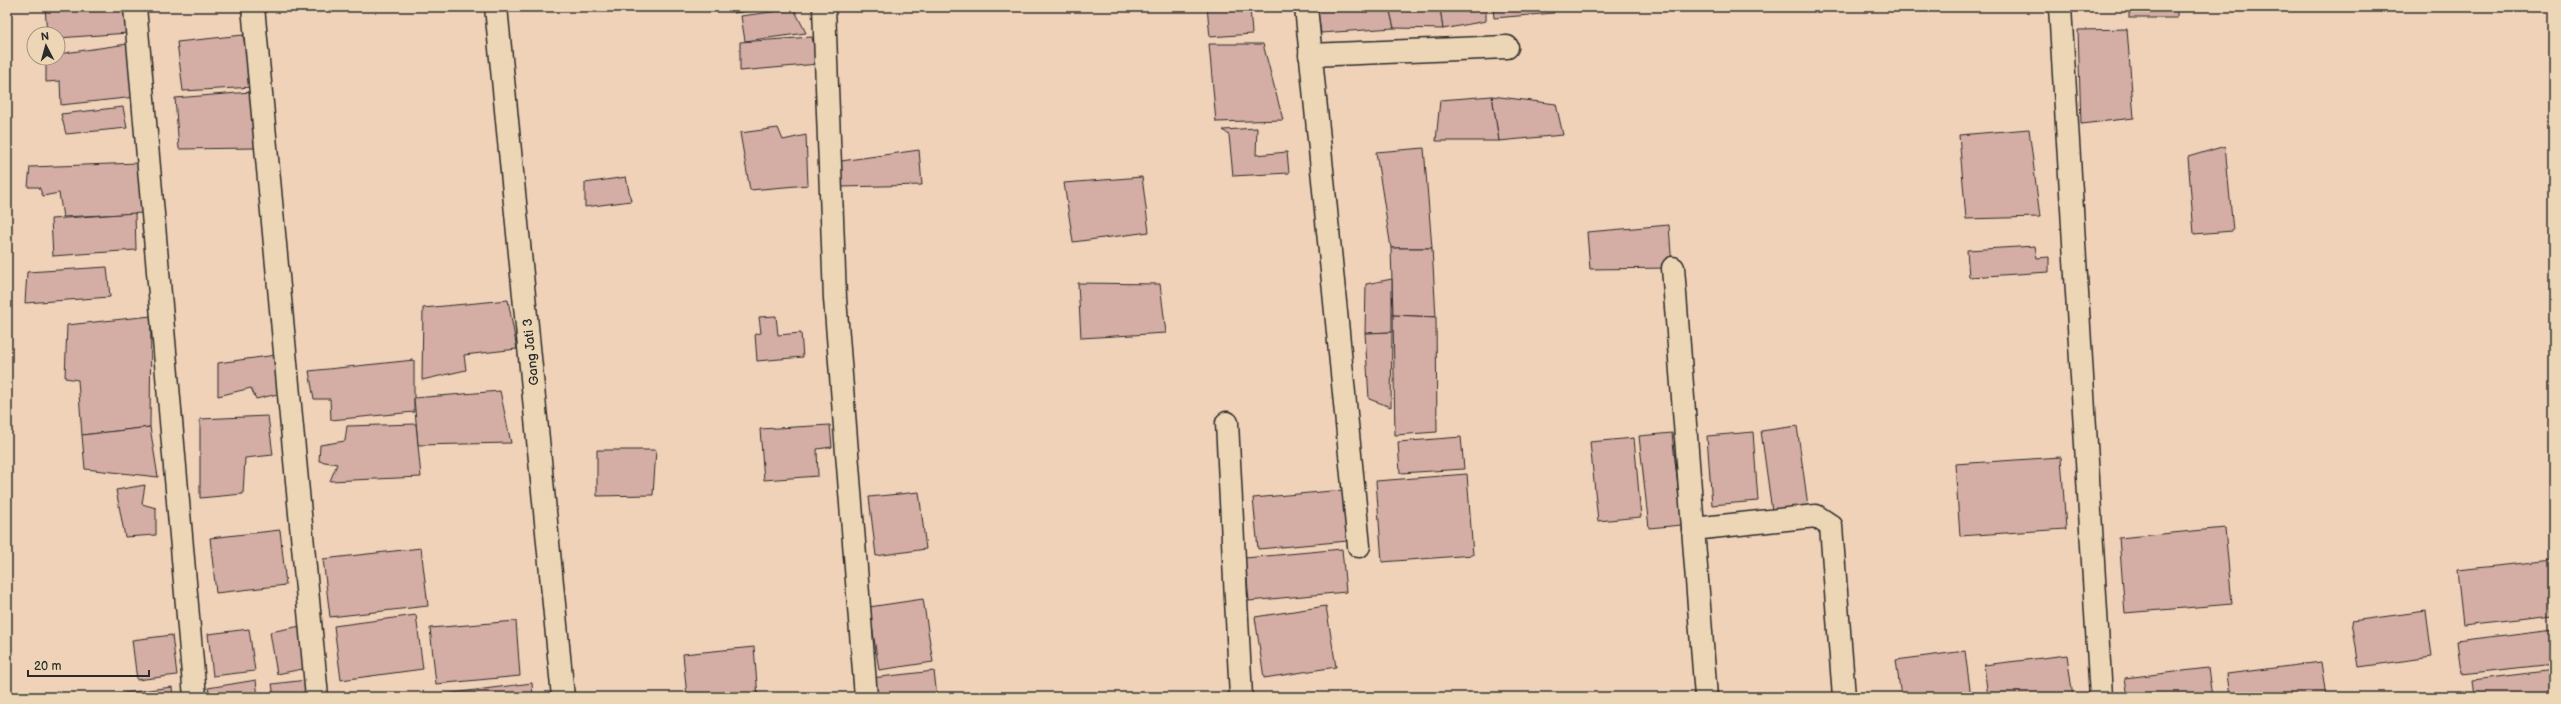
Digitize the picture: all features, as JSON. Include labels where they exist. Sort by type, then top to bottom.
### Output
[{"type":"street","points":[[135,7],[195,697]]},
{"type":"street","points":[[253,7],[317,697]]},
{"type":"street","name":"Gang Jati 3","points":[[496,7],[563,697]]},
{"type":"street","points":[[824,7],[835,298],[866,697]]},
{"type":"street","points":[[1306,7],[1324,176],[1359,546]]},
{"type":"street","points":[[2060,7],[2101,697]]},
{"type":"street","points":[[1310,55],[1507,47]]},
{"type":"street","points":[[1673,268],[1706,697]]},
{"type":"street","points":[[1227,423],[1240,697]]},
{"type":"street","points":[[1693,529],[1816,516],[1831,526],[1844,697]]},
{"type":"building","points":[[45,7],[126,7],[128,33],[66,37],[66,26],[46,26]]},
{"type":"building","points":[[733,7],[778,7],[734,13]]},
{"type":"building","points":[[1207,7],[1250,7],[1252,34],[1210,37]]},
{"type":"building","points":[[1317,7],[1389,7],[1394,28],[1321,33]]},
{"type":"building","points":[[1389,7],[1440,7],[1443,29],[1394,28]]},
{"type":"building","points":[[1440,7],[1486,7],[1486,21],[1443,29]]},
{"type":"building","points":[[1493,7],[1552,7],[1554,13],[1494,18]]},
{"type":"building","points":[[1952,7],[1977,7],[1952,10]]},
{"type":"building","points":[[2129,7],[2177,7],[2177,18],[2129,18]]},
{"type":"building","points":[[794,9],[806,33],[745,41],[741,16]]},
{"type":"building","points":[[2127,29],[2134,118],[2081,124],[2078,30]]},
{"type":"building","points":[[243,35],[254,87],[183,91],[177,42]]},
{"type":"building","points":[[812,37],[818,64],[740,71],[740,42]]},
{"type":"building","points":[[134,43],[135,97],[61,105],[60,81],[46,82],[46,66],[66,66],[66,53]]},
{"type":"building","points":[[1209,44],[1263,44],[1283,120],[1216,122]]},
{"type":"building","points":[[251,92],[256,148],[179,149],[175,98]]},
{"type":"building","points":[[1492,96],[1556,104],[1563,135],[1499,141]]},
{"type":"building","points":[[1492,96],[1499,141],[1436,141],[1440,100]]},
{"type":"building","points":[[123,107],[127,128],[66,134],[61,114]]},
{"type":"building","points":[[778,128],[783,140],[806,135],[808,185],[750,190],[740,133]]},
{"type":"building","points":[[1257,128],[1256,155],[1287,152],[1289,173],[1233,176],[1229,135],[1223,130]]},
{"type":"building","points":[[2029,129],[2040,217],[1966,219],[1959,135]]},
{"type":"building","points":[[2225,146],[2233,231],[2194,234],[2188,157]]},
{"type":"building","points":[[1424,148],[1432,248],[1391,248],[1376,152]]},
{"type":"building","points":[[919,150],[922,185],[842,187],[841,161]]},
{"type":"building","points":[[138,163],[144,213],[63,217],[59,193],[43,196],[39,187],[28,187],[30,167]]},
{"type":"building","points":[[626,177],[631,201],[585,207],[585,183]]},
{"type":"building","points":[[1142,177],[1149,232],[1073,242],[1064,183]]},
{"type":"building","points":[[135,213],[136,250],[53,256],[51,219]]},
{"type":"building","points":[[1669,225],[1672,268],[1590,269],[1587,232]]},
{"type":"building","points":[[2035,246],[2037,258],[2049,257],[2049,272],[1969,277],[1967,250]]},
{"type":"building","points":[[1391,248],[1432,248],[1436,317],[1393,315]]},
{"type":"building","points":[[107,267],[110,297],[25,303],[27,272]]},
{"type":"building","points":[[1392,279],[1392,332],[1365,333],[1366,284]]},
{"type":"building","points":[[1078,283],[1160,284],[1166,333],[1081,338]]},
{"type":"building","points":[[508,300],[517,349],[464,355],[466,370],[422,380],[423,308]]},
{"type":"building","points":[[1393,315],[1436,317],[1437,432],[1395,435]]},
{"type":"building","points":[[151,316],[150,427],[82,435],[78,380],[65,378],[67,325]]},
{"type":"building","points":[[776,316],[778,335],[801,333],[803,357],[757,361],[755,334],[761,333],[759,317]]},
{"type":"building","points":[[1392,332],[1391,407],[1369,399],[1365,333]]},
{"type":"building","points":[[276,355],[282,393],[256,399],[251,388],[218,396],[218,363]]},
{"type":"building","points":[[414,360],[414,412],[331,420],[330,399],[314,399],[309,371]]},
{"type":"building","points":[[500,391],[511,443],[418,445],[414,398]]},
{"type":"building","points":[[268,416],[273,455],[245,458],[243,494],[200,498],[200,419]]},
{"type":"building","points":[[416,424],[421,477],[330,481],[337,464],[319,461],[320,445],[345,441],[347,426]]},
{"type":"building","points":[[830,425],[832,447],[817,449],[818,476],[764,480],[760,429]]},
{"type":"building","points":[[1797,426],[1808,506],[1772,511],[1761,431]]},
{"type":"building","points":[[150,427],[158,477],[85,469],[82,435]]},
{"type":"building","points":[[1753,432],[1758,501],[1712,505],[1707,436]]},
{"type":"building","points":[[1672,433],[1682,525],[1649,528],[1639,436]]},
{"type":"building","points":[[1461,437],[1464,469],[1400,473],[1398,442]]},
{"type":"building","points":[[1634,438],[1641,517],[1598,521],[1590,442]]},
{"type":"building","points":[[597,450],[656,450],[653,495],[597,496]]},
{"type":"building","points":[[2061,457],[2066,529],[1960,536],[1955,464]]},
{"type":"building","points":[[1467,474],[1473,555],[1382,562],[1376,481]]},
{"type":"building","points":[[145,485],[142,504],[156,508],[156,535],[125,537],[116,490]]},
{"type":"building","points":[[1343,490],[1348,541],[1258,549],[1253,498]]},
{"type":"building","points":[[919,492],[926,549],[876,556],[869,497]]},
{"type":"building","points":[[2225,528],[2232,604],[2125,613],[2119,538]]},
{"type":"building","points":[[280,530],[286,585],[216,593],[210,538]]},
{"type":"building","points":[[421,548],[428,606],[330,617],[323,559]]},
{"type":"building","points":[[1342,549],[1346,592],[1249,601],[1245,558]]},
{"type":"building","points":[[2554,560],[2554,615],[2463,625],[2457,570]]},
{"type":"building","points":[[923,599],[933,662],[879,670],[869,607]]},
{"type":"building","points":[[1326,606],[1336,667],[1264,678],[1255,617]]},
{"type":"building","points":[[2426,611],[2432,657],[2359,667],[2352,621]]},
{"type":"building","points":[[416,615],[423,669],[341,680],[334,626]]},
{"type":"building","points":[[516,621],[520,676],[436,684],[430,628]]},
{"type":"building","points":[[306,625],[313,667],[277,674],[270,632]]},
{"type":"building","points":[[249,629],[255,671],[213,676],[208,634]]},
{"type":"building","points":[[2554,629],[2554,664],[2461,674],[2457,641]]},
{"type":"building","points":[[172,635],[177,675],[137,680],[132,640]]},
{"type":"building","points":[[754,647],[758,697],[687,697],[683,654]]},
{"type":"building","points":[[1965,651],[1971,697],[1901,697],[1896,660]]},
{"type":"building","points":[[2067,655],[2073,697],[1988,697],[1984,665]]},
{"type":"building","points":[[2321,662],[2326,697],[2230,697],[2227,674]]},
{"type":"building","points":[[2208,668],[2212,697],[2128,697],[2125,678]]},
{"type":"building","points":[[2554,670],[2554,697],[2475,697],[2473,680]]},
{"type":"building","points":[[934,671],[937,697],[873,697],[871,678]]},
{"type":"building","points":[[256,680],[258,697],[210,697],[208,688]]},
{"type":"building","points":[[307,680],[309,697],[274,697],[272,684]]},
{"type":"building","points":[[532,683],[533,697],[436,697],[436,695]]},
{"type":"building","points":[[172,687],[173,697],[92,697]]}]
